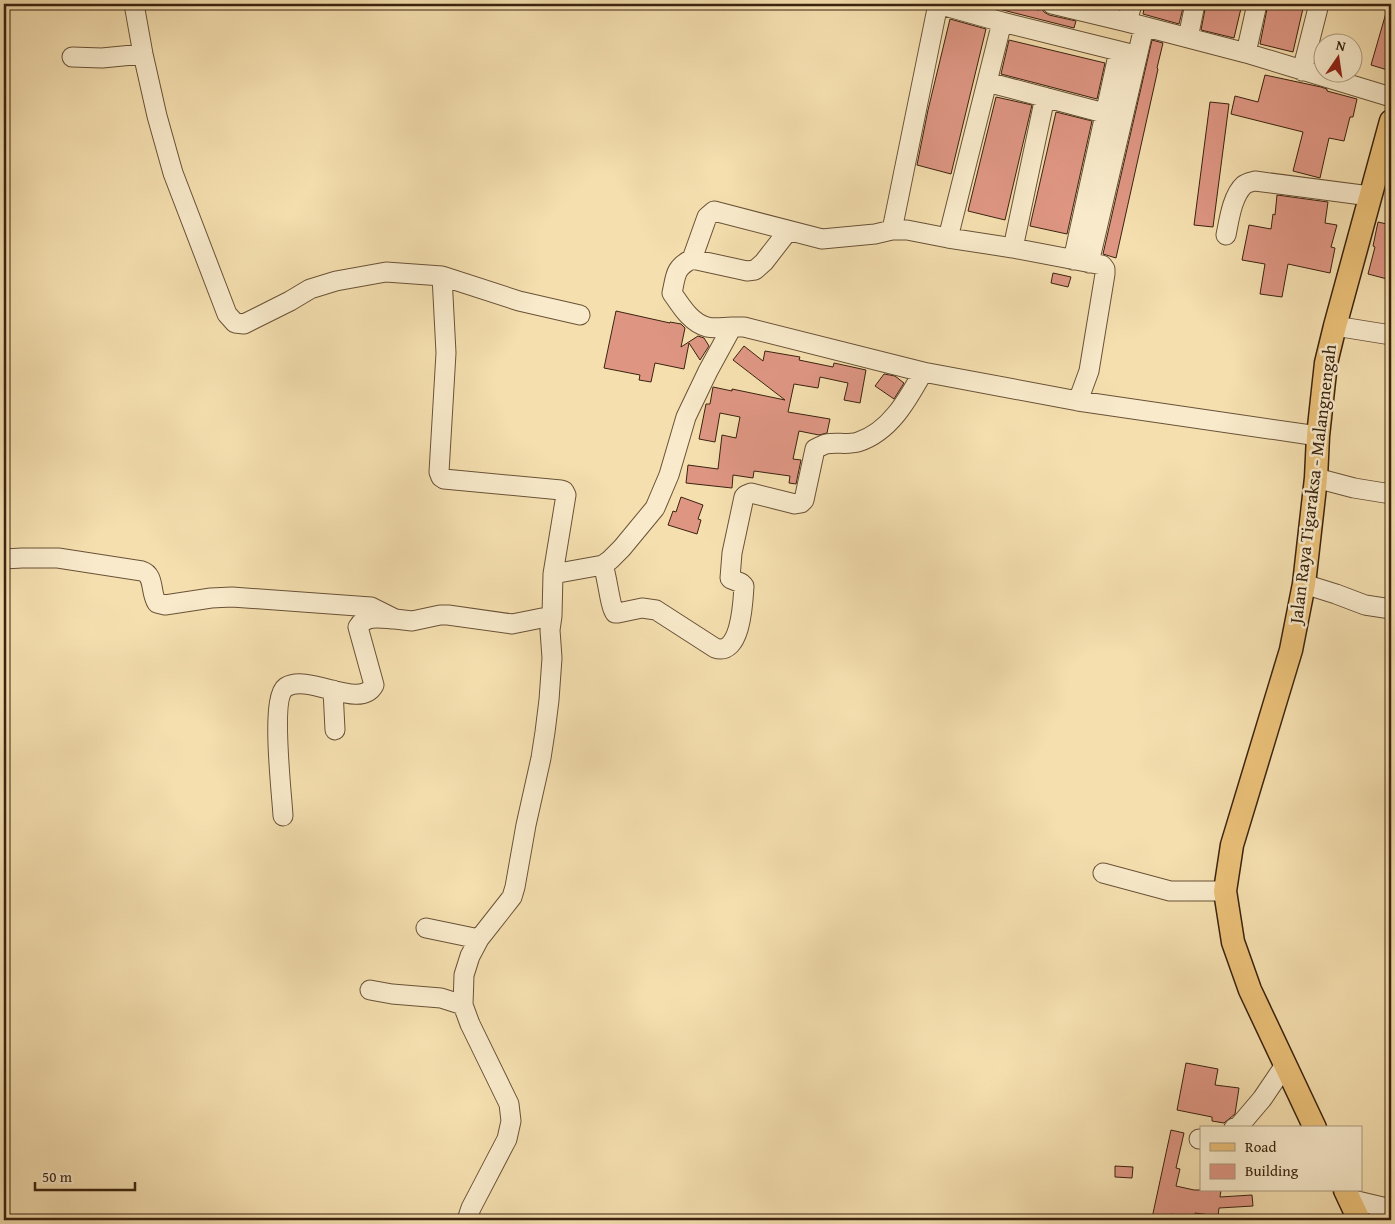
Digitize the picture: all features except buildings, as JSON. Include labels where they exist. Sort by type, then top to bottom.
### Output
[{"type":"main road","name":"Jalan Raya Tigaraksa - Malangnengah","points":[[1314,1126],[1250,990],[1233,942],[1225,890],[1232,845],[1291,650],[1304,584],[1326,364],[1334,326],[1370,196],[1384,175],[1391,121]]},
{"type":"main road","points":[[1347,1195],[1359,1220]]},
{"type":"street","points":[[134,4],[157,116],[173,173],[227,314],[235,323],[244,324],[310,289],[336,281],[386,272],[442,276],[519,301],[580,315]]},
{"type":"street","points":[[892,230],[938,4],[1128,53]]},
{"type":"street","points":[[1188,38],[1195,4]]},
{"type":"street","points":[[1246,53],[1256,4]]},
{"type":"street","points":[[1302,71],[1319,4]]},
{"type":"street","points":[[1062,5],[1135,17],[1188,38],[1246,53],[1391,97]]},
{"type":"street","points":[[1081,262],[1135,17]]},
{"type":"street","points":[[948,238],[1002,22]]},
{"type":"street","points":[[1081,262],[1104,113],[1128,53]]},
{"type":"street","points":[[72,57],[102,58],[143,54]]},
{"type":"street","points":[[988,82],[1104,113]]},
{"type":"street","points":[[1013,248],[1045,97]]},
{"type":"street","points":[[1226,236],[1231,212],[1238,194],[1244,185],[1255,181],[1370,196]]},
{"type":"street","points":[[692,259],[707,217],[714,211],[822,239],[875,234],[892,230],[908,230],[1102,265],[1106,269],[1089,371],[1078,402]]},
{"type":"street","points":[[788,231],[764,262],[755,270],[747,271],[692,259],[685,262],[678,268],[672,294],[683,310],[694,320],[707,327],[744,327],[923,372],[1078,402],[1318,436]]},
{"type":"street","points":[[442,276],[446,352],[439,472],[441,476],[444,479],[560,490],[564,491],[566,495],[553,574],[550,630],[552,658],[545,732],[515,887],[512,897],[479,939],[470,956],[464,975],[463,1005],[470,1024],[509,1104],[511,1122],[507,1139],[471,1208],[467,1220]]},
{"type":"street","points":[[1334,326],[1391,336]]},
{"type":"street","points":[[553,574],[603,565],[622,548],[655,508],[669,475],[686,417],[732,327]]},
{"type":"street","points":[[603,565],[615,613],[642,608],[656,610],[715,648],[723,649],[735,639],[739,627],[744,586],[730,578],[732,553],[744,497],[751,494],[795,504],[801,503],[804,500],[815,448],[825,444],[856,442],[872,435],[892,419],[909,398],[923,372]]},
{"type":"street","points":[[1316,478],[1354,488],[1391,494]]},
{"type":"street","points":[[4,560],[58,558],[142,570],[147,572],[149,576],[155,600],[157,603],[165,605],[232,597],[371,607],[395,619]]},
{"type":"street","points":[[1304,584],[1365,605],[1391,610]]},
{"type":"street","points":[[284,816],[278,750],[279,700],[282,692],[287,686],[297,684],[357,694],[368,692],[374,685],[358,627],[361,622],[376,617],[412,621],[440,614],[448,614],[512,624],[552,616]]},
{"type":"street","points":[[333,690],[335,730]]},
{"type":"street","points":[[1103,874],[1170,891],[1225,890]]},
{"type":"street","points":[[426,928],[479,939]]},
{"type":"street","points":[[370,990],[392,994],[441,998],[463,1005]]},
{"type":"street","points":[[1239,1126],[1262,1099],[1285,1064]]},
{"type":"street","points":[[1347,1195],[1391,1209]]}]
